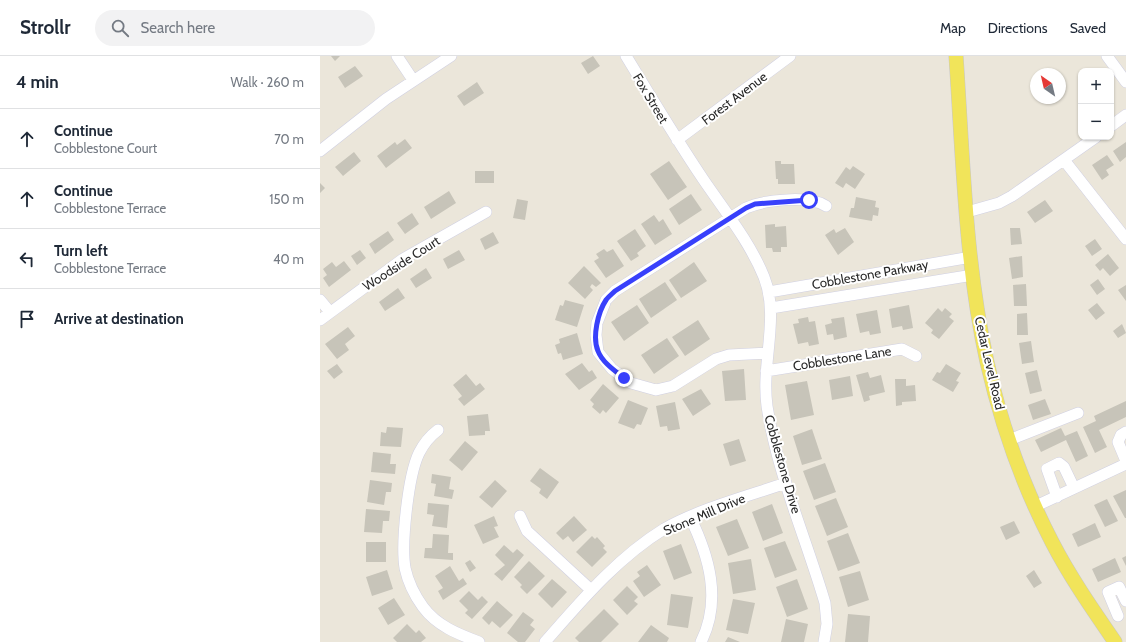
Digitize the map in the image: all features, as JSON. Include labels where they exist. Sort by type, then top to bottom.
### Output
[{"type":"main road","name":"Cedar Level Road","points":[[956,56],[972,275],[987,361],[1009,440],[1036,506],[1062,559],[1116,642]]},
{"type":"street","points":[[397,56],[413,80]]},
{"type":"street","points":[[320,151],[413,80],[451,56]]},
{"type":"street","name":"Fox Street","points":[[626,56],[677,140]]},
{"type":"street","name":"Forest Avenue","points":[[677,140],[790,56]]},
{"type":"street","points":[[1107,56],[1126,82]]},
{"type":"street","points":[[1114,124],[1126,115]]},
{"type":"street","name":"Cobblestone Drive","points":[[677,140],[756,261],[769,292],[771,308],[766,371],[767,404],[771,426],[786,483],[825,603],[827,624],[824,642]]},
{"type":"street","points":[[967,212],[999,203],[1012,196],[1092,140]]},
{"type":"street","points":[[1064,160],[1126,239]]},
{"type":"street","points":[[767,352],[729,355],[716,359],[673,386],[656,390],[631,383],[612,369],[598,352],[596,335],[597,323],[606,300],[615,291],[729,218],[755,204],[809,200],[826,206]]},
{"type":"street","name":"Woodside Court","points":[[320,320],[403,259],[486,212]]},
{"type":"street","name":"Cobblestone Parkway","points":[[769,292],[971,257]]},
{"type":"street","name":"Cobblestone Parkway","points":[[771,308],[972,275]]},
{"type":"street","points":[[320,300],[330,312]]},
{"type":"street","name":"Cobblestone Lane","points":[[766,371],[902,349],[916,356]]},
{"type":"street","points":[[1009,440],[1078,413]]},
{"type":"street","points":[[438,430],[423,447],[414,468],[406,524],[406,569],[415,595],[427,613],[447,629],[479,642]]},
{"type":"street","points":[[1036,506],[1126,463],[1118,442],[1121,435],[1126,432]]},
{"type":"street","points":[[1057,496],[1047,469],[1059,463],[1064,467],[1074,488]]},
{"type":"street","name":"Stone Mill Drive","points":[[545,642],[591,590],[622,560],[665,528],[690,517],[786,483]]},
{"type":"street","points":[[520,516],[527,531],[591,590]]},
{"type":"street","points":[[690,517],[702,541],[712,584],[711,611],[702,642]]},
{"type":"street","points":[[1103,624],[1122,614],[1108,592],[1119,587],[1126,601]]},
{"type":"building","points":[[331,56],[340,56],[335,61]]},
{"type":"building","points":[[593,56],[600,66],[588,74],[581,63]]},
{"type":"building","points":[[355,66],[363,76],[345,88],[338,77]]},
{"type":"building","points":[[477,82],[484,93],[464,106],[457,96]]},
{"type":"building","points":[[405,139],[412,148],[386,168],[377,156],[395,142],[397,145]]},
{"type":"building","points":[[1126,142],[1126,157],[1120,162],[1113,151]]},
{"type":"building","points":[[354,152],[361,161],[343,176],[335,167]]},
{"type":"building","points":[[1107,155],[1114,165],[1106,170],[1109,175],[1102,180],[1092,165]]},
{"type":"building","points":[[669,161],[687,187],[668,200],[650,174]]},
{"type":"building","points":[[775,161],[781,161],[781,164],[794,164],[795,184],[778,184],[778,179],[776,179]]},
{"type":"building","points":[[853,166],[865,174],[855,189],[846,183],[843,188],[835,183],[846,167],[850,170]]},
{"type":"building","points":[[475,171],[494,171],[494,183],[475,183]]},
{"type":"building","points":[[320,183],[325,188],[320,193]]},
{"type":"building","points":[[449,191],[456,203],[431,219],[424,207]]},
{"type":"building","points":[[691,194],[702,210],[679,225],[669,209]]},
{"type":"building","points":[[856,197],[876,201],[875,207],[879,208],[878,216],[873,215],[872,221],[849,217],[851,208],[854,208]]},
{"type":"building","points":[[517,199],[528,201],[525,220],[513,218]]},
{"type":"building","points":[[1045,200],[1053,211],[1035,223],[1027,212]]},
{"type":"building","points":[[412,213],[419,224],[405,234],[397,223]]},
{"type":"building","points":[[654,215],[659,222],[663,219],[672,234],[655,245],[641,224]]},
{"type":"building","points":[[775,224],[775,227],[786,226],[787,247],[781,247],[781,252],[773,252],[772,248],[766,248],[765,225]]},
{"type":"building","points":[[845,228],[854,242],[838,255],[825,235],[834,229],[836,233]]},
{"type":"building","points":[[1010,228],[1020,228],[1022,244],[1011,245]]},
{"type":"building","points":[[635,229],[646,246],[637,253],[639,256],[631,261],[617,241]]},
{"type":"building","points":[[388,231],[394,240],[375,254],[369,244]]},
{"type":"building","points":[[493,232],[499,243],[485,250],[480,239]]},
{"type":"building","points":[[1095,239],[1102,249],[1092,256],[1085,246]]},
{"type":"building","points":[[604,249],[607,252],[613,249],[624,266],[606,278],[594,261],[599,258],[596,254]]},
{"type":"building","points":[[360,250],[366,258],[357,265],[351,256]]},
{"type":"building","points":[[459,250],[465,260],[448,269],[443,259]]},
{"type":"building","points":[[1108,254],[1119,268],[1110,276],[1103,268],[1100,271],[1095,265]]},
{"type":"building","points":[[1022,256],[1023,277],[1012,279],[1009,258]]},
{"type":"building","points":[[344,261],[351,270],[329,287],[323,278],[327,275],[323,269],[332,262],[336,267]]},
{"type":"building","points":[[694,262],[707,281],[681,298],[669,280]]},
{"type":"building","points":[[584,266],[601,283],[596,287],[592,284],[590,287],[593,290],[585,299],[568,283]]},
{"type":"building","points":[[426,268],[432,278],[416,288],[410,279]]},
{"type":"building","points":[[1098,279],[1105,289],[1097,295],[1090,285]]},
{"type":"building","points":[[665,282],[677,300],[651,318],[639,299]]},
{"type":"building","points":[[1026,284],[1027,306],[1014,306],[1013,285]]},
{"type":"building","points":[[1126,285],[1126,301],[1118,290]]},
{"type":"building","points":[[398,288],[405,298],[385,311],[379,302]]},
{"type":"building","points":[[565,300],[584,305],[577,327],[555,320],[560,305],[563,306]]},
{"type":"building","points":[[1097,303],[1105,313],[1096,320],[1088,310]]},
{"type":"building","points":[[637,305],[649,323],[624,341],[611,322]]},
{"type":"building","points":[[909,305],[913,328],[903,330],[902,326],[892,328],[889,309]]},
{"type":"building","points":[[938,308],[942,312],[945,308],[952,314],[949,317],[954,321],[939,339],[931,333],[933,330],[925,323]]},
{"type":"building","points":[[877,310],[881,333],[870,335],[869,331],[860,333],[856,314]]},
{"type":"building","points":[[1027,313],[1028,335],[1017,335],[1017,314]]},
{"type":"building","points":[[808,317],[809,322],[815,321],[819,344],[809,346],[808,342],[798,344],[793,324],[799,323],[798,319]]},
{"type":"building","points":[[844,317],[847,337],[834,340],[833,334],[827,335],[825,325],[832,323],[831,319]]},
{"type":"building","points":[[698,320],[710,339],[685,356],[672,337]]},
{"type":"building","points":[[1122,324],[1126,333],[1118,338],[1113,331]]},
{"type":"building","points":[[348,327],[355,336],[345,344],[349,350],[337,359],[325,344]]},
{"type":"building","points":[[577,333],[583,354],[563,360],[561,353],[558,354],[555,345],[560,343],[559,339]]},
{"type":"building","points":[[667,338],[679,356],[654,374],[641,355]]},
{"type":"building","points":[[1031,341],[1034,362],[1022,364],[1019,343]]},
{"type":"building","points":[[582,363],[589,372],[592,370],[597,378],[579,390],[565,374]]},
{"type":"building","points":[[337,364],[343,372],[334,379],[327,371]]},
{"type":"building","points":[[946,364],[961,373],[956,381],[959,382],[953,392],[932,380],[937,372],[940,373]]},
{"type":"building","points":[[744,369],[746,400],[725,401],[722,371]]},
{"type":"building","points":[[1037,370],[1042,391],[1030,394],[1025,373]]},
{"type":"building","points":[[868,372],[870,378],[881,375],[885,392],[869,396],[870,400],[864,402],[856,375]]},
{"type":"building","points":[[466,374],[476,386],[480,383],[485,389],[464,406],[458,399],[462,396],[453,385]]},
{"type":"building","points":[[850,376],[853,396],[832,400],[829,380]]},
{"type":"building","points":[[895,379],[906,379],[906,386],[915,385],[916,401],[902,402],[902,405],[896,406]]},
{"type":"building","points":[[807,381],[814,415],[791,420],[785,385]]},
{"type":"building","points":[[603,384],[619,398],[606,413],[603,410],[600,414],[592,407],[594,404],[590,400]]},
{"type":"building","points":[[701,389],[711,404],[693,416],[682,399]]},
{"type":"building","points":[[1045,399],[1051,414],[1033,420],[1028,405]]},
{"type":"building","points":[[628,400],[648,408],[641,425],[637,424],[634,429],[618,423]]},
{"type":"building","points":[[1126,401],[1126,417],[1099,430],[1107,447],[1095,453],[1083,427],[1096,421],[1094,416]]},
{"type":"building","points":[[675,402],[680,429],[668,431],[667,426],[660,427],[656,406]]},
{"type":"building","points":[[488,414],[490,431],[485,431],[485,435],[469,436],[467,416]]},
{"type":"building","points":[[387,427],[403,428],[401,447],[380,446],[381,432],[386,433]]},
{"type":"building","points":[[1061,428],[1065,436],[1077,431],[1088,456],[1076,462],[1066,440],[1041,452],[1035,440]]},
{"type":"building","points":[[812,429],[822,459],[802,465],[793,436]]},
{"type":"building","points":[[739,439],[746,461],[730,466],[723,444]]},
{"type":"building","points":[[465,441],[478,452],[462,471],[449,460]]},
{"type":"building","points":[[373,452],[391,454],[390,464],[396,464],[395,474],[371,472]]},
{"type":"building","points":[[825,463],[836,492],[814,500],[803,471]]},
{"type":"building","points":[[540,468],[559,482],[547,499],[539,493],[541,489],[530,481]]},
{"type":"building","points":[[432,474],[451,477],[449,489],[454,490],[452,499],[434,496],[436,484],[431,483]]},
{"type":"building","points":[[370,480],[392,483],[391,492],[386,492],[384,505],[367,502]]},
{"type":"building","points":[[495,480],[507,491],[492,508],[479,497]]},
{"type":"building","points":[[1126,490],[1126,518],[1125,518],[1113,496]]},
{"type":"building","points":[[836,498],[848,527],[827,536],[815,506]]},
{"type":"building","points":[[1107,499],[1118,521],[1105,527],[1094,505]]},
{"type":"building","points":[[428,503],[449,505],[447,528],[432,526],[434,515],[427,514]]},
{"type":"building","points":[[772,504],[783,533],[763,541],[752,512]]},
{"type":"building","points":[[366,509],[390,511],[389,521],[383,521],[382,533],[364,532]]},
{"type":"building","points":[[494,516],[498,526],[494,527],[499,537],[483,544],[474,525]]},
{"type":"building","points":[[574,516],[587,530],[573,542],[568,536],[563,540],[556,533]]},
{"type":"building","points":[[737,519],[749,548],[728,556],[716,527]]},
{"type":"building","points":[[1014,521],[1020,533],[1006,540],[1000,527]]},
{"type":"building","points":[[1095,523],[1101,537],[1078,547],[1072,534]]},
{"type":"building","points":[[848,533],[860,563],[838,571],[827,541]]},
{"type":"building","points":[[433,534],[449,535],[448,553],[453,553],[453,560],[424,558],[425,548],[432,548]]},
{"type":"building","points":[[592,536],[595,539],[597,537],[605,546],[603,548],[607,552],[592,567],[576,552]]},
{"type":"building","points":[[785,541],[797,570],[775,578],[764,548]]},
{"type":"building","points":[[366,542],[386,542],[386,562],[366,562]]},
{"type":"building","points":[[681,544],[692,573],[674,580],[663,551]]},
{"type":"building","points":[[504,545],[513,553],[517,549],[524,555],[502,581],[494,574],[505,565],[495,555]]},
{"type":"building","points":[[1126,556],[1126,566],[1122,558]]},
{"type":"building","points":[[1115,558],[1121,572],[1098,582],[1092,569]]},
{"type":"building","points":[[751,559],[756,590],[733,594],[728,563]]},
{"type":"building","points":[[470,560],[476,568],[470,572],[465,563]]},
{"type":"building","points":[[529,561],[545,576],[527,594],[520,587],[522,585],[514,577]]},
{"type":"building","points":[[647,565],[661,585],[644,597],[633,581],[640,576],[637,572]]},
{"type":"building","points":[[450,566],[459,581],[463,578],[467,584],[443,600],[438,591],[443,588],[435,576]]},
{"type":"building","points":[[387,570],[393,589],[372,596],[366,577]]},
{"type":"building","points":[[1034,570],[1042,583],[1034,588],[1026,576]]},
{"type":"building","points":[[860,571],[869,600],[848,607],[839,577]]},
{"type":"building","points":[[552,579],[567,592],[552,608],[538,594]]},
{"type":"building","points":[[797,579],[808,609],[787,617],[776,587]]},
{"type":"building","points":[[627,586],[638,597],[634,601],[638,604],[627,615],[613,600]]},
{"type":"building","points":[[469,591],[478,600],[482,596],[488,602],[472,619],[465,613],[468,610],[459,601]]},
{"type":"building","points":[[671,594],[693,597],[688,628],[667,625]]},
{"type":"building","points":[[394,598],[405,615],[388,625],[378,608]]},
{"type":"building","points":[[733,599],[755,603],[748,634],[726,630]]},
{"type":"building","points":[[497,601],[513,615],[500,628],[492,621],[489,625],[482,618]]},
{"type":"building","points":[[604,609],[619,624],[601,642],[579,642],[575,638]]},
{"type":"building","points":[[523,612],[534,620],[530,625],[535,629],[525,642],[518,642],[507,633]]},
{"type":"building","points":[[848,614],[870,616],[868,642],[845,642]]},
{"type":"building","points":[[786,619],[808,624],[804,642],[781,642]]},
{"type":"building","points":[[407,624],[416,633],[419,630],[426,638],[421,642],[397,642],[393,638]]},
{"type":"building","points":[[651,625],[669,638],[667,642],[638,642]]},
{"type":"building","points":[[728,637],[740,642],[725,642]]},
{"type":"route","points":[[624,378],[612,369],[598,352],[596,335],[597,323],[606,300],[615,291],[746,208],[755,204],[809,200]]}]
